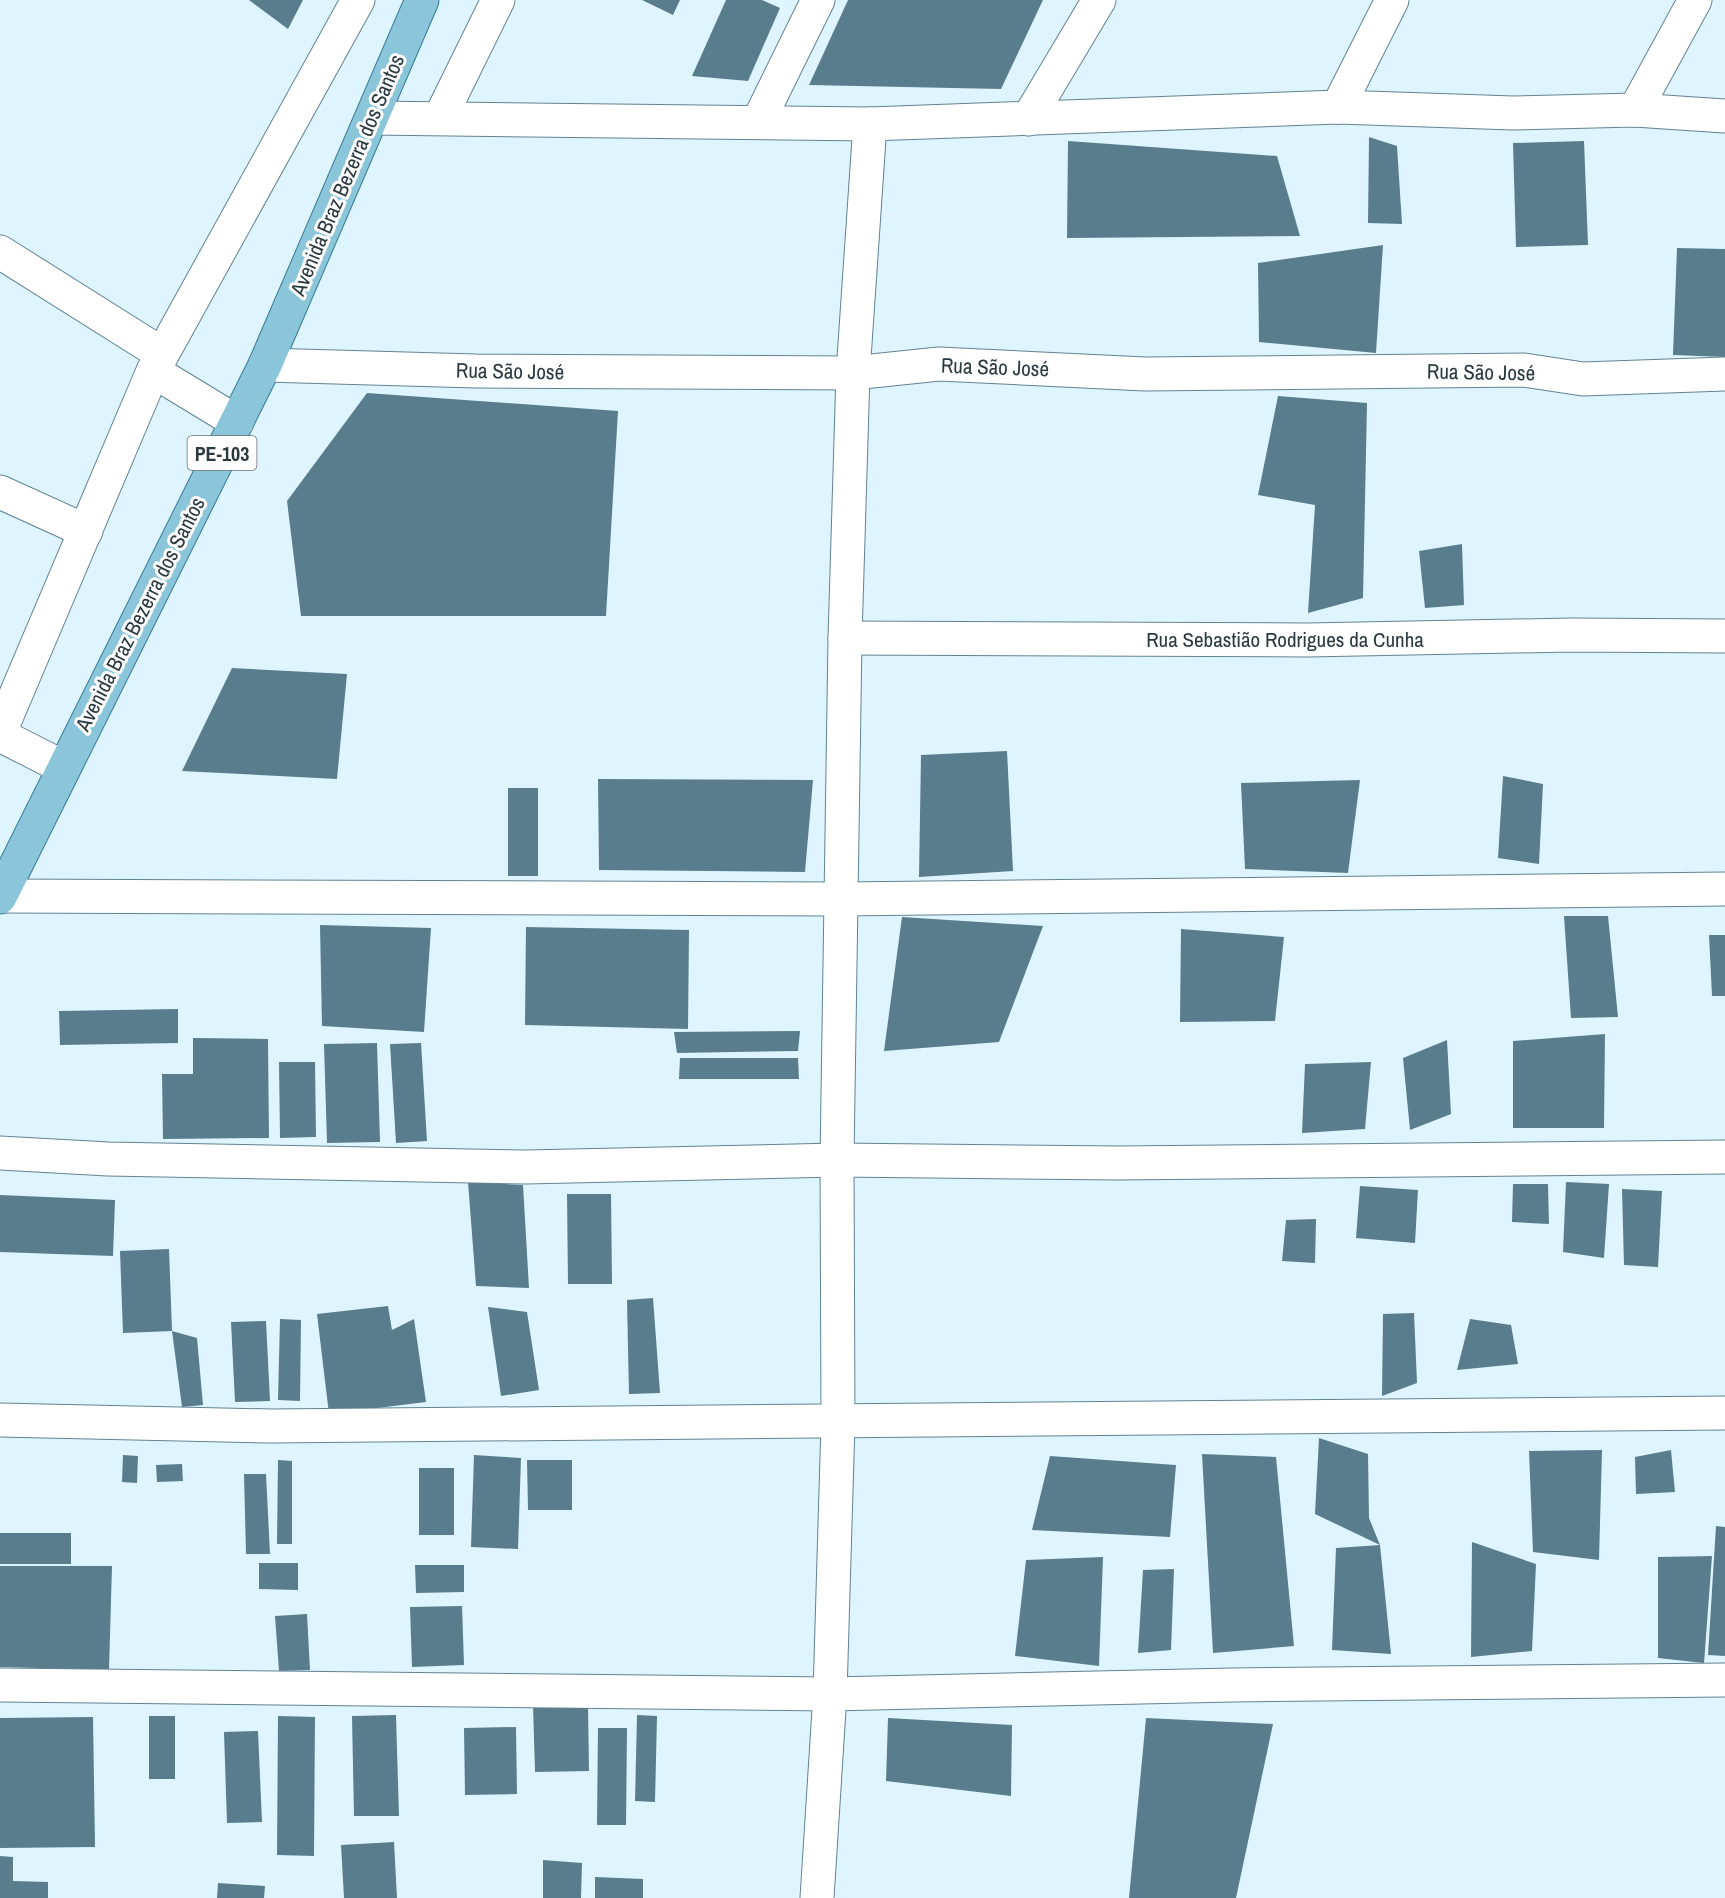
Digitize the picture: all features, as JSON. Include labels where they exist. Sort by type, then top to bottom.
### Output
[{"type":"main road","name":"Avenida Braz Bezerra dos Santos","points":[[0,897],[265,365],[422,0]]},
{"type":"street","points":[[63,767],[0,734],[158,363],[358,0]]},
{"type":"street","points":[[440,118],[498,0]]},
{"type":"street","points":[[758,122],[818,0]]},
{"type":"street","points":[[1028,118],[1099,0]]},
{"type":"street","points":[[1338,107],[1392,0]]},
{"type":"street","points":[[1635,110],[1695,0]]},
{"type":"street","points":[[372,118],[870,124],[1338,107],[1514,113],[1635,110],[1725,116]]},
{"type":"street","points":[[817,1898],[830,1694],[838,1423],[837,1160],[845,638],[853,373],[870,124]]},
{"type":"street","points":[[0,252],[158,363],[237,422]]},
{"type":"street","name":"Rua São José","points":[[265,365],[476,371],[853,373],[939,364],[1146,374],[1524,370],[1583,379],[1725,374]]},
{"type":"street","points":[[0,492],[86,531]]},
{"type":"street","name":"Rua Sebastião Rodrigues da Cunha","points":[[845,638],[1340,640],[1571,635],[1725,636]]},
{"type":"street","points":[[0,897],[842,899],[1725,889]]},
{"type":"street","points":[[0,1153],[108,1159],[526,1167],[837,1160],[1119,1163],[1725,1157]]},
{"type":"street","points":[[0,1420],[271,1426],[838,1423],[1725,1413]]},
{"type":"street","points":[[0,1685],[830,1694],[1233,1685],[1725,1680]]},
{"type":"building","points":[[249,0],[303,0],[288,29]]},
{"type":"building","points":[[642,0],[680,0],[673,15]]},
{"type":"building","points":[[726,0],[762,0],[780,8],[748,81],[692,76]]},
{"type":"building","points":[[848,0],[1043,0],[1001,89],[809,85]]},
{"type":"building","points":[[1369,137],[1397,146],[1402,224],[1368,223]]},
{"type":"building","points":[[1068,141],[1277,156],[1300,236],[1067,238]]},
{"type":"building","points":[[1584,141],[1588,245],[1516,247],[1513,143]]},
{"type":"building","points":[[1383,245],[1376,353],[1259,342],[1258,263]]},
{"type":"building","points":[[1677,248],[1725,249],[1725,357],[1673,355]]},
{"type":"building","points":[[367,393],[618,411],[606,616],[301,616],[287,501]]},
{"type":"building","points":[[1278,396],[1367,403],[1363,598],[1308,613],[1315,505],[1258,495]]},
{"type":"building","points":[[1462,544],[1464,605],[1425,608],[1419,551]]},
{"type":"building","points":[[232,668],[347,674],[337,779],[182,771]]},
{"type":"building","points":[[1007,751],[1013,871],[919,877],[921,755]]},
{"type":"building","points":[[1503,776],[1543,784],[1539,864],[1498,858]]},
{"type":"building","points":[[598,779],[813,780],[805,872],[599,870]]},
{"type":"building","points":[[1360,780],[1348,873],[1245,869],[1241,783]]},
{"type":"building","points":[[508,788],[538,788],[538,876],[508,876]]},
{"type":"building","points":[[1564,916],[1608,916],[1618,1017],[1571,1018]]},
{"type":"building","points":[[902,917],[1043,926],[999,1042],[884,1051]]},
{"type":"building","points":[[320,925],[431,928],[424,1032],[322,1026]]},
{"type":"building","points":[[526,927],[689,930],[688,1029],[525,1025]]},
{"type":"building","points":[[1181,929],[1284,937],[1275,1021],[1180,1022]]},
{"type":"building","points":[[1709,935],[1725,935],[1725,996],[1712,996]]},
{"type":"building","points":[[178,1009],[178,1043],[60,1045],[59,1011]]},
{"type":"building","points":[[800,1031],[798,1051],[677,1053],[674,1032]]},
{"type":"building","points":[[1605,1034],[1604,1128],[1513,1128],[1513,1041]]},
{"type":"building","points":[[193,1038],[268,1039],[269,1138],[163,1139],[162,1074],[193,1074]]},
{"type":"building","points":[[1447,1040],[1451,1114],[1410,1130],[1403,1058]]},
{"type":"building","points":[[377,1043],[380,1142],[327,1143],[324,1044]]},
{"type":"building","points":[[421,1043],[427,1141],[396,1143],[390,1044]]},
{"type":"building","points":[[680,1058],[798,1058],[799,1079],[679,1079]]},
{"type":"building","points":[[279,1062],[315,1062],[316,1137],[280,1138]]},
{"type":"building","points":[[1371,1062],[1365,1129],[1302,1133],[1305,1064]]},
{"type":"building","points":[[468,1182],[523,1185],[529,1288],[476,1286]]},
{"type":"building","points":[[1566,1182],[1609,1184],[1604,1258],[1563,1252]]},
{"type":"building","points":[[1513,1184],[1548,1184],[1549,1224],[1512,1222]]},
{"type":"building","points":[[1360,1186],[1418,1190],[1415,1243],[1356,1238]]},
{"type":"building","points":[[1622,1189],[1662,1191],[1658,1267],[1624,1265]]},
{"type":"building","points":[[567,1194],[611,1194],[612,1284],[568,1284]]},
{"type":"building","points":[[0,1195],[115,1200],[113,1256],[0,1252]]},
{"type":"building","points":[[1316,1219],[1315,1263],[1282,1261],[1286,1220]]},
{"type":"building","points":[[169,1249],[172,1331],[123,1333],[120,1251]]},
{"type":"building","points":[[653,1298],[660,1393],[629,1394],[627,1300]]},
{"type":"building","points":[[388,1306],[392,1330],[414,1319],[426,1402],[329,1414],[317,1314]]},
{"type":"building","points":[[488,1307],[527,1312],[539,1390],[501,1396]]},
{"type":"building","points":[[1414,1313],[1417,1383],[1382,1396],[1383,1314]]},
{"type":"building","points":[[280,1319],[301,1320],[300,1401],[278,1400]]},
{"type":"building","points":[[1470,1319],[1511,1325],[1518,1364],[1457,1370]]},
{"type":"building","points":[[266,1321],[270,1401],[235,1402],[231,1322]]},
{"type":"building","points":[[172,1331],[197,1338],[203,1405],[182,1407]]},
{"type":"building","points":[[1319,1438],[1368,1454],[1369,1518],[1380,1545],[1315,1514]]},
{"type":"building","points":[[1602,1450],[1599,1560],[1533,1552],[1529,1451]]},
{"type":"building","points":[[1671,1450],[1675,1492],[1636,1494],[1635,1457]]},
{"type":"building","points":[[1202,1454],[1276,1457],[1294,1646],[1213,1653]]},
{"type":"building","points":[[123,1455],[138,1456],[137,1483],[122,1482]]},
{"type":"building","points":[[474,1455],[521,1458],[518,1549],[471,1547]]},
{"type":"building","points":[[1050,1456],[1176,1465],[1170,1537],[1032,1530]]},
{"type":"building","points":[[278,1460],[292,1461],[292,1544],[277,1544]]},
{"type":"building","points":[[527,1460],[572,1460],[572,1510],[528,1510]]},
{"type":"building","points":[[182,1464],[183,1481],[157,1482],[156,1465]]},
{"type":"building","points":[[419,1468],[454,1468],[454,1535],[419,1535]]},
{"type":"building","points":[[244,1474],[266,1474],[270,1554],[246,1554]]},
{"type":"building","points":[[1716,1526],[1725,1527],[1725,1656],[1708,1655]]},
{"type":"building","points":[[0,1533],[71,1533],[71,1564],[0,1564]]},
{"type":"building","points":[[1472,1542],[1536,1564],[1532,1651],[1471,1657]]},
{"type":"building","points":[[1380,1545],[1391,1654],[1332,1650],[1336,1548]]},
{"type":"building","points":[[1712,1556],[1704,1663],[1658,1658],[1658,1557]]},
{"type":"building","points":[[1103,1557],[1099,1666],[1015,1656],[1026,1560]]},
{"type":"building","points":[[259,1563],[298,1563],[298,1590],[259,1589]]},
{"type":"building","points":[[415,1565],[464,1565],[464,1592],[416,1593]]},
{"type":"building","points":[[0,1566],[112,1566],[109,1670],[0,1667]]},
{"type":"building","points":[[1174,1569],[1171,1650],[1138,1653],[1143,1570]]},
{"type":"building","points":[[462,1606],[464,1665],[412,1667],[410,1607]]},
{"type":"building","points":[[307,1614],[310,1670],[279,1671],[275,1616]]},
{"type":"building","points":[[588,1704],[589,1771],[535,1772],[533,1705]]},
{"type":"building","points":[[396,1715],[399,1816],[354,1816],[352,1716]]},
{"type":"building","points":[[637,1715],[657,1716],[655,1802],[635,1801]]},
{"type":"building","points":[[149,1716],[175,1716],[175,1779],[149,1779]]},
{"type":"building","points":[[278,1716],[315,1717],[314,1856],[277,1855]]},
{"type":"building","points":[[93,1717],[95,1847],[0,1848],[0,1718]]},
{"type":"building","points":[[888,1718],[1012,1725],[1011,1796],[886,1781]]},
{"type":"building","points":[[1146,1718],[1273,1724],[1236,1898],[1129,1898]]},
{"type":"building","points":[[516,1727],[517,1794],[465,1795],[464,1728]]},
{"type":"building","points":[[598,1728],[627,1728],[626,1825],[597,1825]]},
{"type":"building","points":[[258,1731],[262,1822],[227,1823],[224,1732]]},
{"type":"building","points":[[394,1842],[397,1898],[344,1898],[341,1845]]},
{"type":"building","points":[[0,1856],[13,1857],[13,1881],[48,1882],[48,1898],[0,1898]]},
{"type":"building","points":[[543,1860],[582,1863],[581,1898],[543,1898]]},
{"type":"building","points":[[595,1877],[643,1879],[643,1898],[595,1898]]},
{"type":"building","points":[[218,1883],[265,1886],[264,1898],[217,1898]]}]
